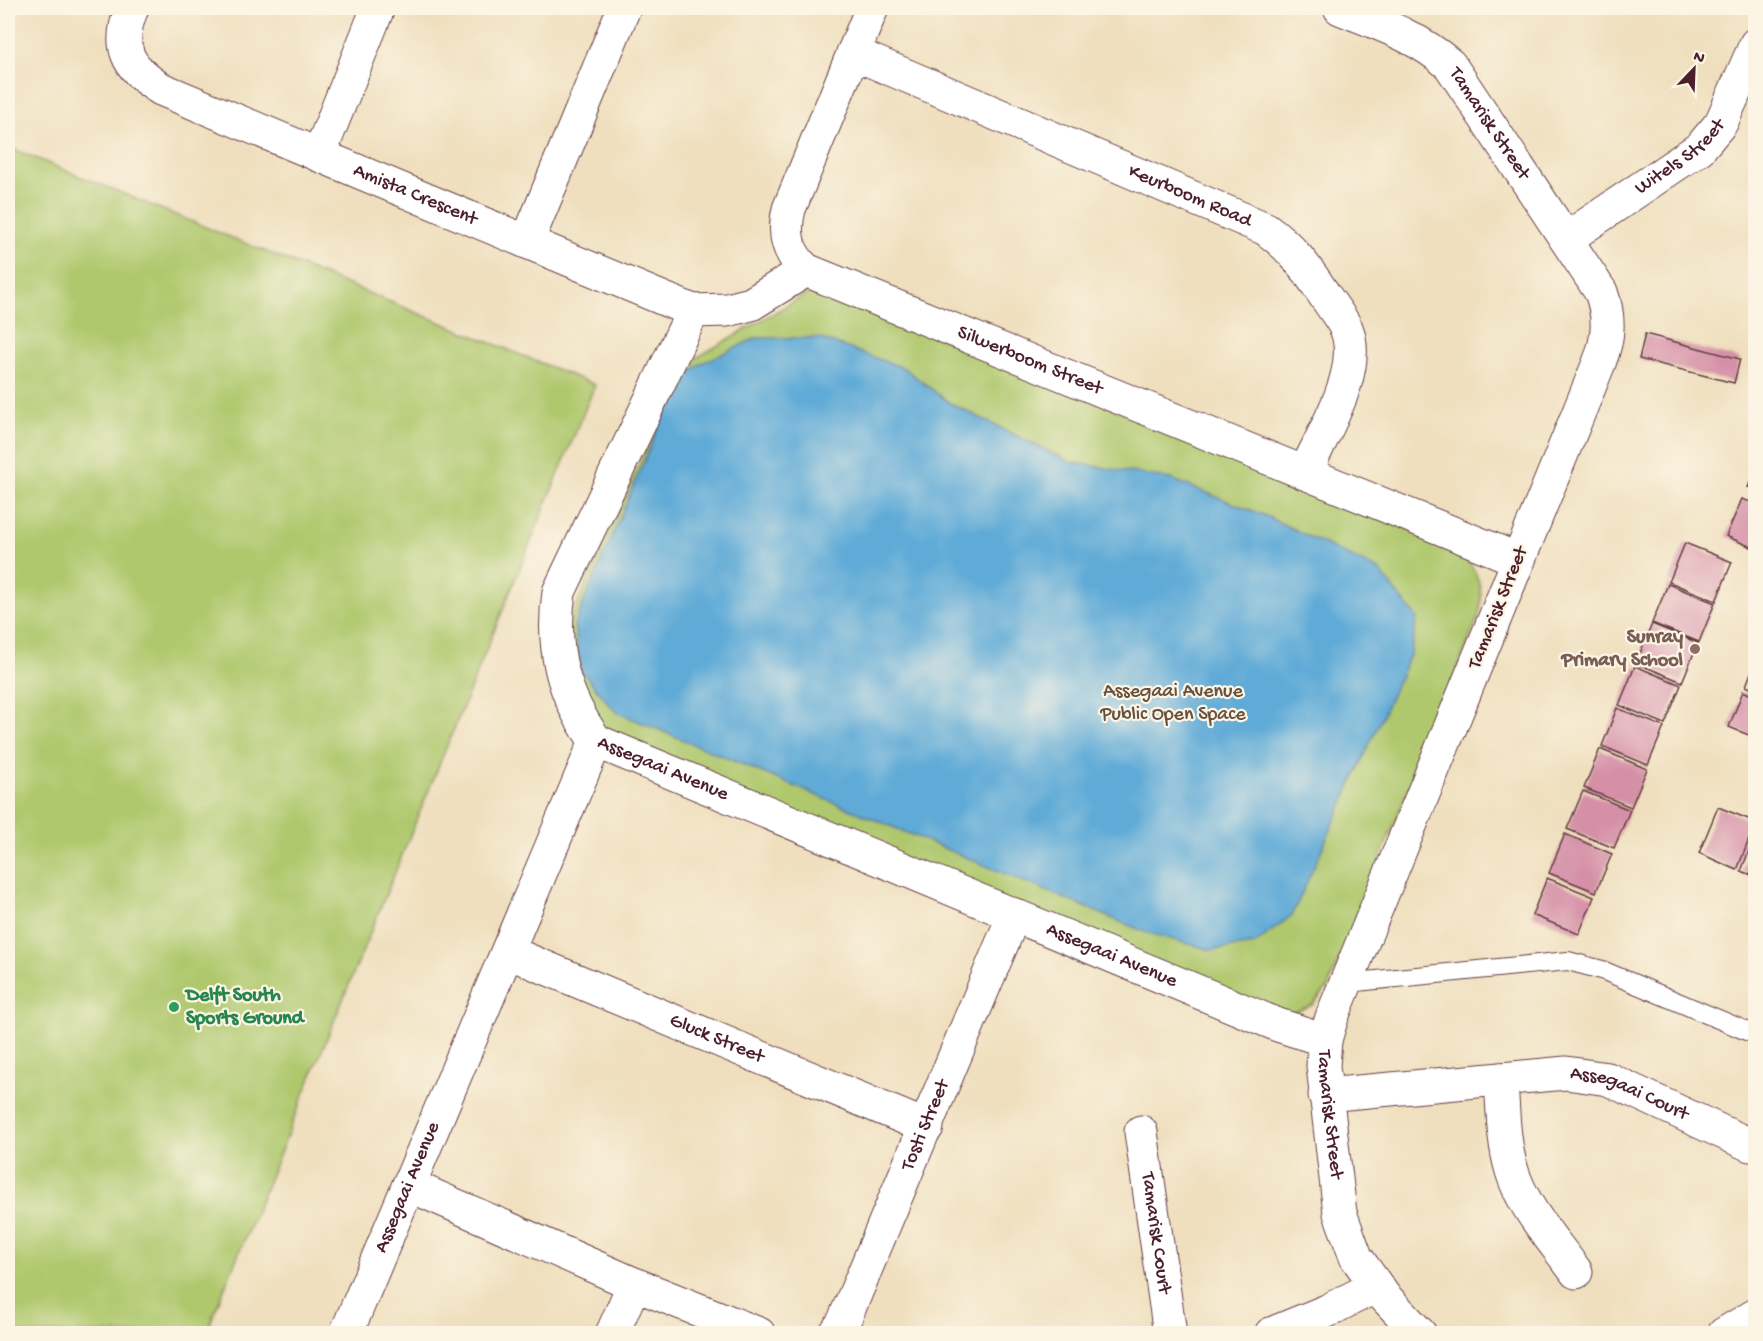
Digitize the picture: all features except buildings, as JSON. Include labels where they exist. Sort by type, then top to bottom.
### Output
[{"type":"street","name":"Amista Crescent","points":[[132,8],[123,36],[125,47],[137,70],[161,89],[693,311]]},
{"type":"street","points":[[319,155],[378,8]]},
{"type":"street","points":[[527,242],[624,8]]},
{"type":"street","points":[[596,741],[578,714],[562,675],[555,629],[559,592],[693,311],[727,310],[751,304],[806,270],[790,251],[786,239],[789,209],[872,8]]},
{"type":"street","name":"Tamarisk Street","points":[[1340,8],[1410,36],[1425,44],[1450,65],[1601,292],[1608,317],[1608,333],[1602,356],[1346,983],[1325,1040],[1323,1066],[1325,1095],[1340,1213],[1356,1257],[1380,1291],[1420,1334]]},
{"type":"street","name":"Witels Street","points":[[1566,240],[1700,148],[1721,123],[1755,44]]},
{"type":"street","name":"Keurboom Road","points":[[853,53],[1266,229],[1287,244],[1346,327],[1350,344],[1348,376],[1305,473]]},
{"type":"street","name":"Silwerboom Street","points":[[806,270],[1519,560]]},
{"type":"street","name":"Assegaai Avenue","points":[[346,1334],[596,741],[1278,1025],[1325,1040]]},
{"type":"street","name":"Tosti Street","points":[[835,1334],[843,1323],[927,1127],[1014,915]]},
{"type":"street","name":"Gluck Street","points":[[508,952],[927,1127]]},
{"type":"street","name":"Assegaai Court","points":[[1325,1095],[1566,1073],[1591,1075],[1608,1079],[1750,1145]]},
{"type":"street","points":[[1501,1079],[1512,1172],[1522,1195],[1576,1272]]},
{"type":"street","name":"Tamarisk Court","points":[[1141,1132],[1170,1334]]},
{"type":"street","points":[[409,1185],[634,1284],[759,1334]]},
{"type":"street","points":[[612,1334],[634,1284]]},
{"type":"street","points":[[1271,1334],[1380,1291]]},
{"type":"street","name":"Tamarisk Street","points":[[1380,1291],[1401,1334]]},
{"type":"lane","points":[[1346,983],[1568,961],[1621,978],[1755,1035]]},
{"type":"green space","name":"Delft South Sports Ground","points":[[8,147],[595,385],[206,1333],[8,1333]]},
{"type":"green space","name":"Assegaai Avenue Public Open Space","points":[[817,288],[1456,548],[1469,562],[1480,587],[1479,615],[1328,987],[1312,1005],[1287,1015],[606,738],[577,678],[568,625],[682,366]]},
{"type":"water","name":"Assegaai Avenue Public Open Space","points":[[756,338],[819,338],[904,368],[950,403],[1070,462],[1171,479],[1266,516],[1379,570],[1417,618],[1411,653],[1292,915],[1255,944],[1211,950],[1145,932],[616,712],[581,671],[574,625],[674,391],[698,365]]},
{"type":"place","name":"Sunray Primary School","points":[[1695,649]]},
{"type":"place","name":"Delft South Sports Ground","points":[[174,1007]]}]
